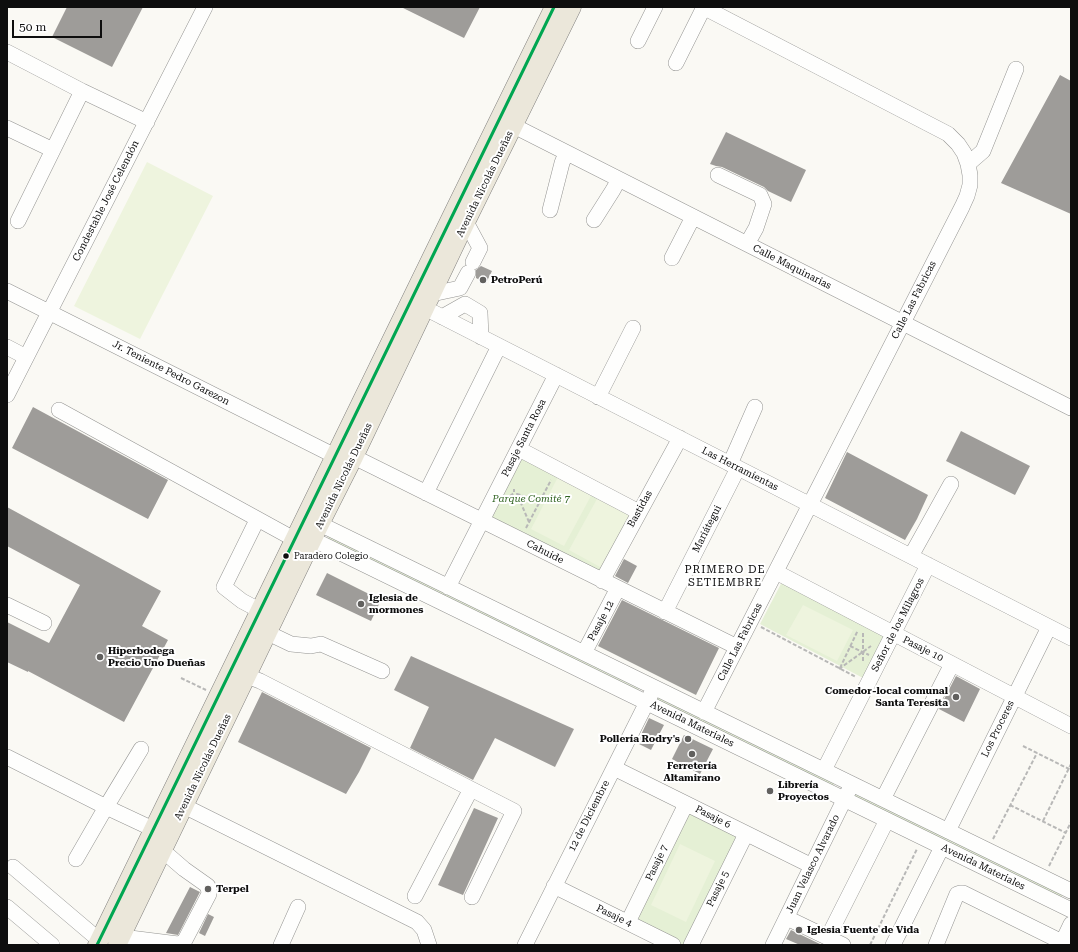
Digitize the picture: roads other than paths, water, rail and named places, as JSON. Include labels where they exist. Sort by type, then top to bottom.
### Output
[{"type":"main road","name":"Avenida Nicolás Dueñas","points":[[120,941],[162,850],[316,531],[354,457],[422,301],[464,214],[554,7]]},
{"type":"main road","name":"Avenida Nicolás Dueñas","points":[[464,214],[514,126],[572,7]]},
{"type":"main road","name":"Avenida Nicolás Dueñas","points":[[98,943],[335,456],[422,301]]},
{"type":"street","name":"Condestable José Celendón","points":[[7,395],[205,7]]},
{"type":"street","points":[[638,40],[655,7]]},
{"type":"street","points":[[676,64],[703,7]]},
{"type":"street","name":"Calle Las Fabricas","points":[[703,7],[948,134],[958,144],[964,154],[970,175],[970,185],[967,196],[704,712]]},
{"type":"street","points":[[7,52],[146,122]]},
{"type":"street","points":[[968,164],[983,151],[1016,69]]},
{"type":"street","points":[[18,221],[82,90]]},
{"type":"street","name":"Calle Maquinarias","points":[[514,126],[1071,408]]},
{"type":"street","points":[[7,128],[53,150]]},
{"type":"street","points":[[550,210],[566,153]]},
{"type":"street","points":[[718,175],[760,195],[764,204],[756,228],[748,244]]},
{"type":"street","points":[[594,220],[613,190],[618,179]]},
{"type":"street","points":[[464,214],[480,248],[460,288],[465,304],[480,312],[482,337]]},
{"type":"street","points":[[672,258],[693,217]]},
{"type":"street","points":[[422,301],[460,288]]},
{"type":"street","name":"Jr. Teniente Pedro Garezon","points":[[7,291],[335,456]]},
{"type":"street","name":"Las Herramientas","points":[[422,301],[442,317],[1071,638]]},
{"type":"street","points":[[442,317],[465,304]]},
{"type":"street","points":[[598,397],[633,328]]},
{"type":"street","points":[[426,493],[499,346]]},
{"type":"street","points":[[7,347],[26,358]]},
{"type":"street","name":"Pasaje Santa Rosa","points":[[448,587],[556,375]]},
{"type":"street","name":"Mariátegui","points":[[665,612],[734,466],[755,407]]},
{"type":"street","points":[[59,410],[294,539]]},
{"type":"street","name":"Bastidas","points":[[602,581],[680,438]]},
{"type":"street","points":[[519,449],[639,512]]},
{"type":"street","points":[[335,456],[354,457]]},
{"type":"street","name":"Cahuide","points":[[354,457],[737,647]]},
{"type":"street","points":[[911,556],[951,484]]},
{"type":"street","points":[[258,520],[224,587],[242,602],[260,610]]},
{"type":"street","name":"Avenida Materiales","points":[[316,531],[448,587],[1071,891]]},
{"type":"street","name":"Avenida Materiales","points":[[316,531],[647,702],[1071,910]]},
{"type":"street","name":"Señor de los Milagros","points":[[824,770],[866,683],[928,565]]},
{"type":"street","name":"Pasaje 10","points":[[776,572],[1071,726]]},
{"type":"street","name":"Pasaje 12","points":[[584,653],[618,588]]},
{"type":"street","points":[[7,605],[44,623]]},
{"type":"street","name":"Los Proceres","points":[[948,831],[1049,627]]},
{"type":"street","points":[[268,633],[291,644],[311,646],[322,644],[382,671]]},
{"type":"street","points":[[883,799],[952,664]]},
{"type":"street","points":[[247,676],[514,811],[472,897]]},
{"type":"street","name":"12 de Diciembre","points":[[525,945],[654,687]]},
{"type":"street","points":[[76,859],[140,749]]},
{"type":"street","points":[[7,757],[153,829]]},
{"type":"street","name":"Pasaje 6","points":[[614,768],[812,866]]},
{"type":"street","name":"Juan Velasco Alvarado","points":[[773,945],[852,784]]},
{"type":"street","points":[[415,896],[471,789]]},
{"type":"street","name":"Pasaje 7","points":[[628,922],[686,804]]},
{"type":"street","points":[[184,806],[417,922],[424,930],[429,945]]},
{"type":"street","points":[[828,937],[887,820]]},
{"type":"street","name":"Pasaje 5","points":[[691,945],[746,834]]},
{"type":"street","points":[[893,945],[942,847]]},
{"type":"street","points":[[120,941],[164,944],[178,944],[184,942],[209,894],[208,886],[184,869],[162,850]]},
{"type":"street","points":[[13,867],[98,943]]},
{"type":"street","name":"Pasaje 4","points":[[554,886],[673,945]]},
{"type":"street","points":[[936,945],[957,894],[960,893],[963,893],[1061,944],[1071,924]]},
{"type":"street","points":[[7,907],[52,945]]},
{"type":"street","points":[[281,945],[298,908]]},
{"type":"street","points":[[786,918],[843,945]]},
{"type":"place","name":"PetroPerú","points":[[483,280]]},
{"type":"place","name":"Paradero Colegio","points":[[286,556]]},
{"type":"place","name":"Iglesia de mormones","points":[[361,604]]},
{"type":"place","name":"Hiperbodega Precio Uno Dueñas","points":[[100,657]]},
{"type":"place","name":"Comedor-local comunal Santa Teresita","points":[[956,697]]},
{"type":"place","name":"Pollería Rodry's","points":[[688,739]]},
{"type":"place","name":"Ferretería Altamirano","points":[[692,754]]},
{"type":"place","name":"Librería Proyectos","points":[[770,791]]},
{"type":"place","name":"Terpel","points":[[208,889]]},
{"type":"place","name":"Iglesia Fuente de Vida","points":[[799,930]]},
{"type":"district","name":"PRIMERO DE SETIEMBRE","points":[[725,576]]},
{"type":"park label","name":"Parque Comité 7","points":[[531,499]]}]
